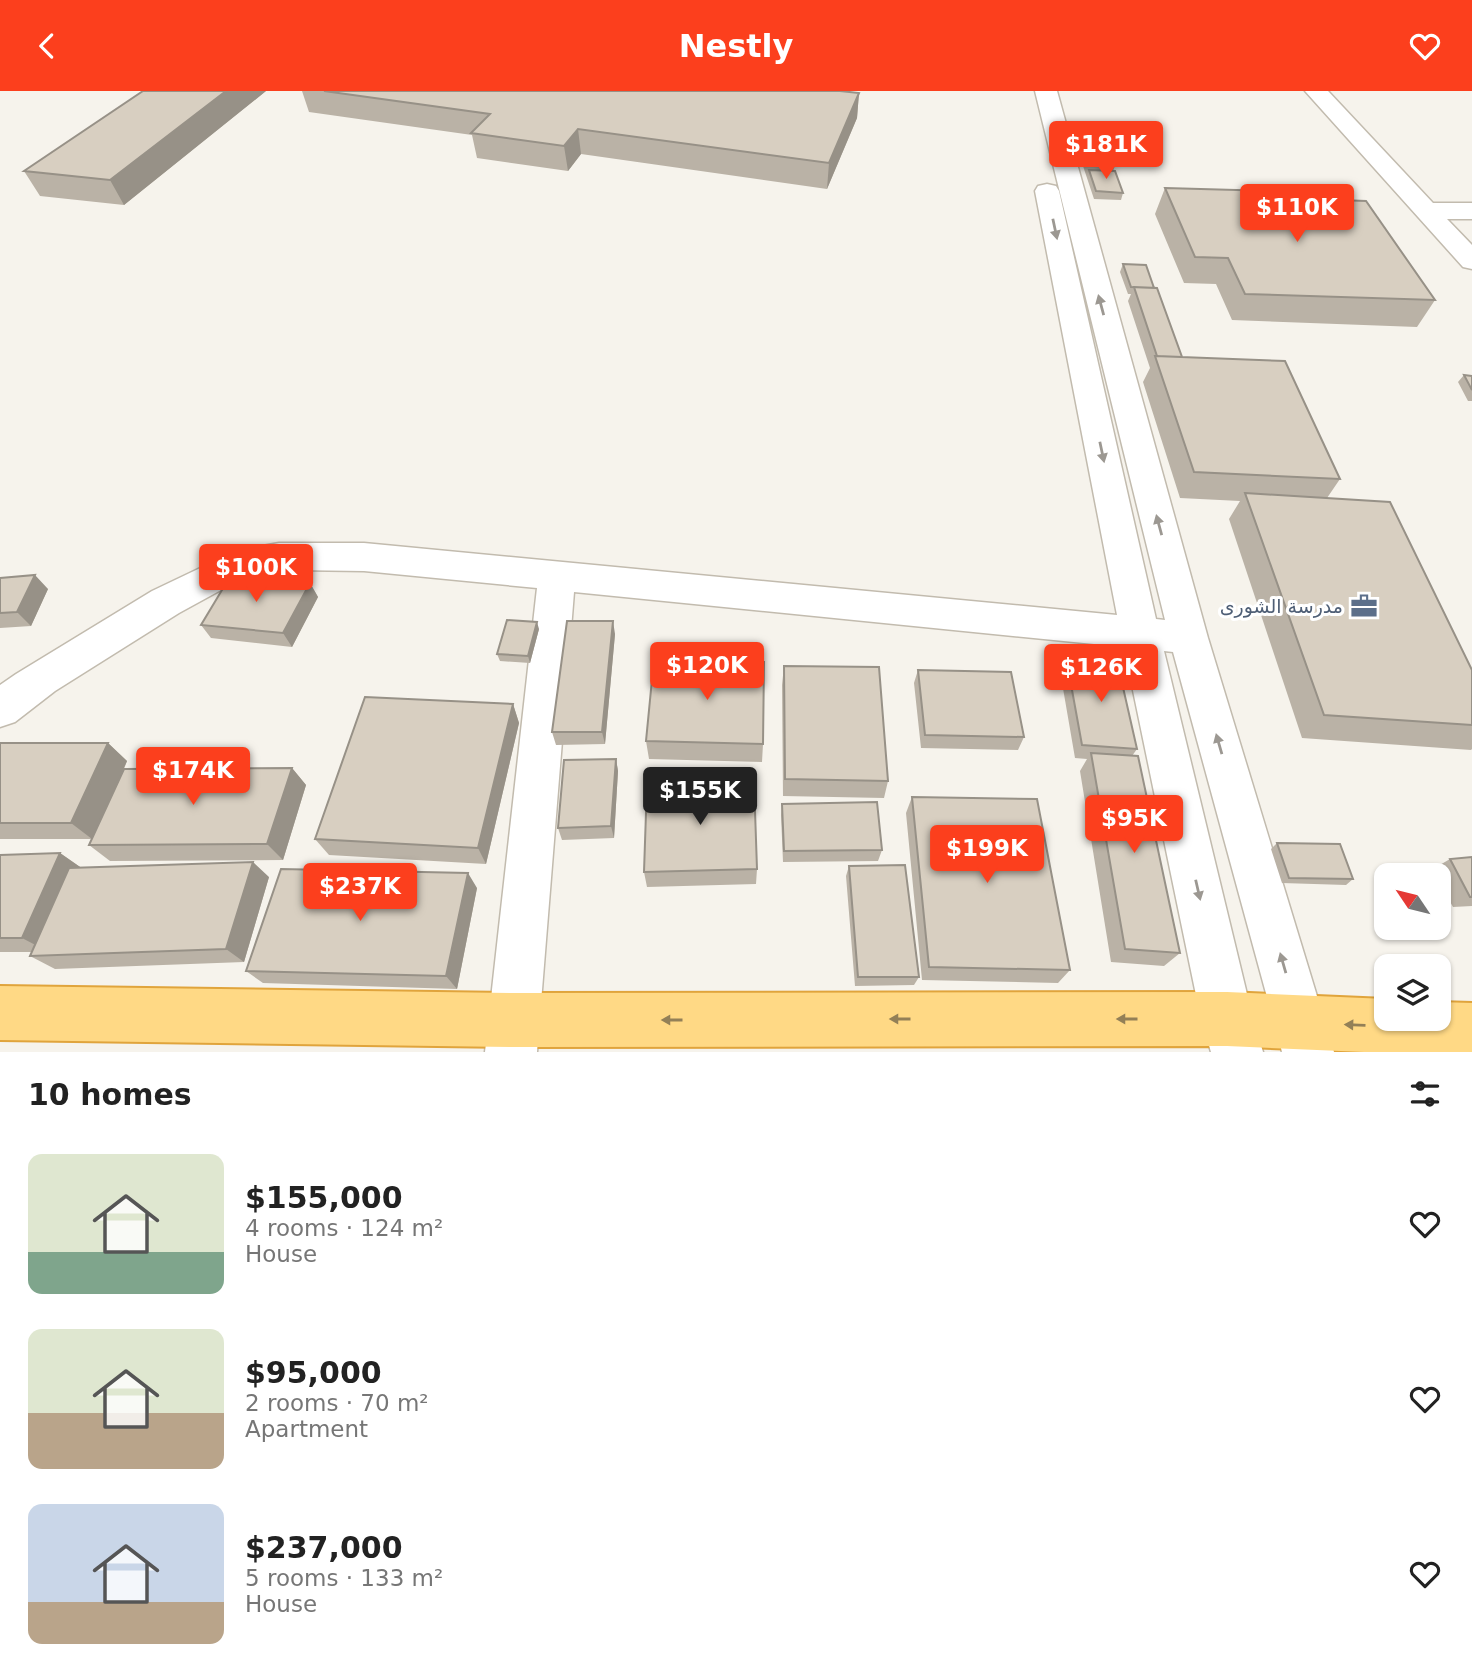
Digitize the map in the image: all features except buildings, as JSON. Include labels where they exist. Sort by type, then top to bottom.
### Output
[{"type":"highway","points":[[0,1013],[513,1036],[1304,1038],[1472,1030]]},
{"type":"street","points":[[1024,91],[1049,146],[1304,1038]]},
{"type":"street","points":[[1046,91],[1049,146],[1140,632],[1232,1036]]},
{"type":"street","points":[[1316,91],[1472,261]]},
{"type":"street","points":[[1426,211],[1472,211]]},
{"type":"street","points":[[0,709],[37,682],[134,621],[209,579],[255,562],[304,556],[364,557],[1189,638]]},
{"type":"street","points":[[513,1036],[557,577]]},
{"type":"place","name":"مدرسة الشورى","points":[[1364,606]]}]
